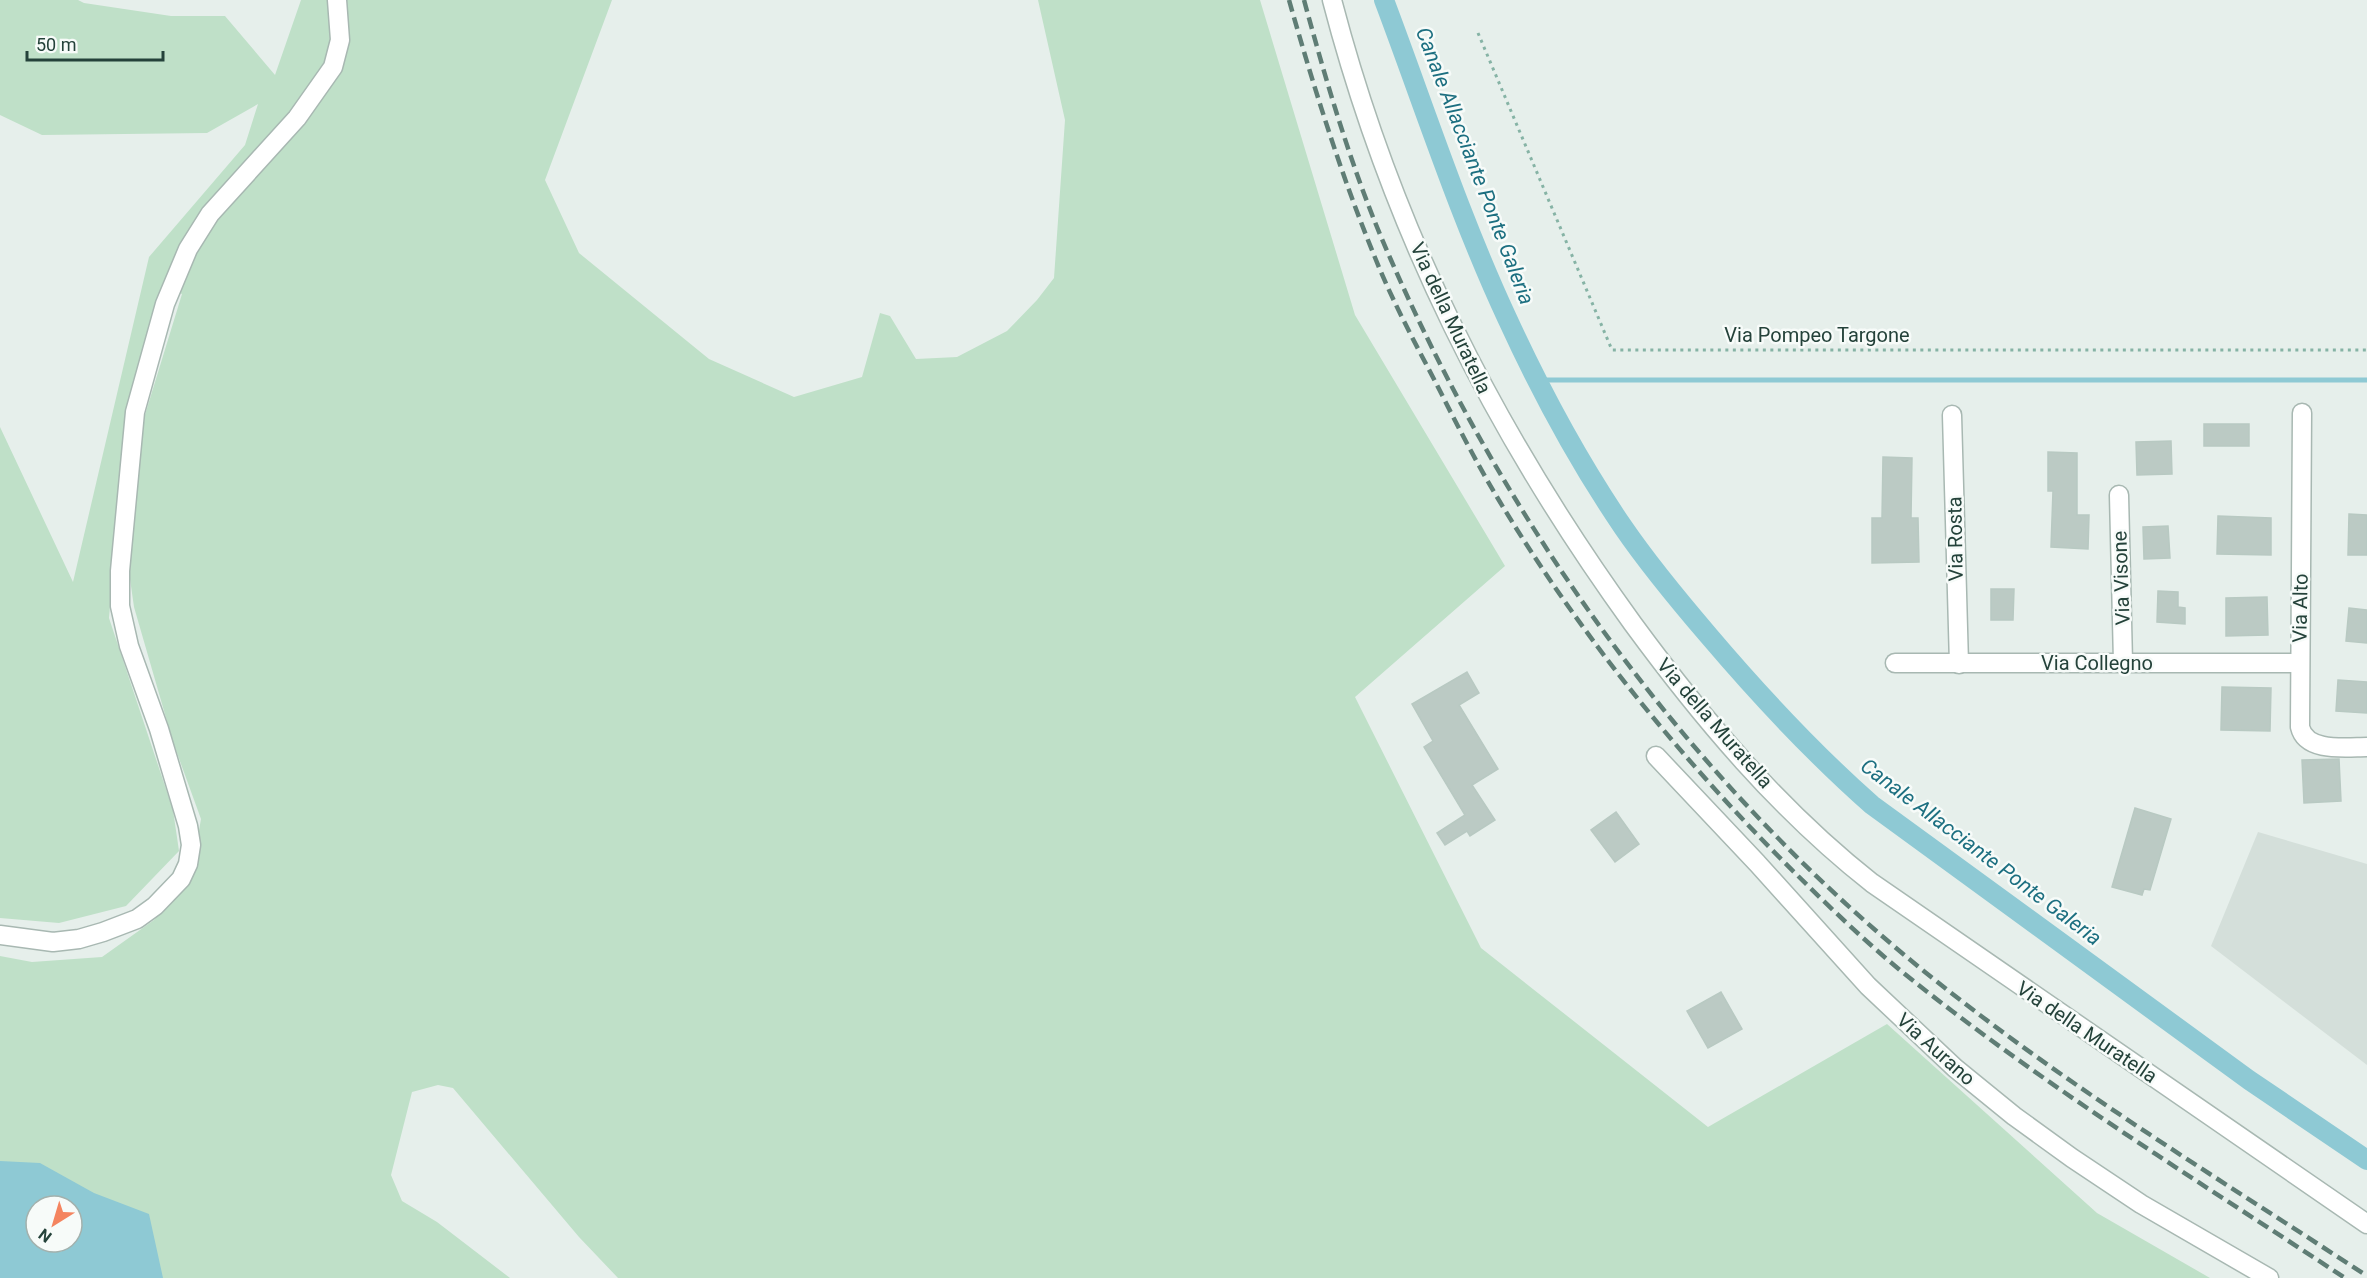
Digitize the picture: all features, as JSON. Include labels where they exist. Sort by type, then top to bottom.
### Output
[{"type":"street","points":[[0,935],[53,942],[79,939],[103,932],[136,919],[155,906],[181,879],[188,864],[191,845],[188,826],[159,729],[129,646],[120,606],[120,571],[135,412],[165,304],[188,249],[210,214],[297,118],[333,67],[340,40],[337,0]]},
{"type":"street","name":"Via della Muratella","points":[[1332,0],[1379,153],[1426,272],[1478,379],[1530,471],[1567,529],[1614,598],[1698,710],[1788,807],[1837,854],[1872,883],[2367,1224]]},
{"type":"street","name":"Via Alto","points":[[2302,413],[2300,727],[2304,737],[2312,743],[2325,746],[2367,747]]},
{"type":"street","name":"Via Rosta","points":[[1952,415],[1959,664]]},
{"type":"street","name":"Via Visone","points":[[2119,495],[2123,662]]},
{"type":"street","name":"Via Collegno","points":[[1895,663],[2299,663]]},
{"type":"street","name":"Via Aurano","points":[[1656,756],[1758,863],[1868,986],[1946,1060],[2014,1116],[2072,1158],[2141,1204],[2269,1278]]},
{"type":"path","name":"Via Pompeo Targone","points":[[1478,33],[1612,350],[2367,350]]},
{"type":"shaded area","points":[[2258,832],[2367,864],[2367,1065],[2211,946]]},
{"type":"green space","points":[[0,0],[78,0],[84,3],[171,16],[225,16],[275,75],[301,0],[612,0],[545,180],[579,253],[709,359],[794,397],[862,377],[880,313],[890,316],[916,359],[957,357],[1007,331],[1037,300],[1054,278],[1065,120],[1038,0],[1260,0],[1355,315],[1505,566],[1355,697],[1481,948],[1708,1127],[1887,1024],[2097,1213],[2210,1278],[618,1278],[579,1237],[453,1088],[438,1085],[412,1092],[391,1175],[402,1201],[437,1222],[510,1278],[0,1278],[0,956],[32,962],[102,957],[154,920],[191,876],[201,819],[173,742],[134,607],[129,572],[144,418],[182,294],[170,289],[121,481],[109,618],[173,810],[179,851],[126,906],[59,923],[0,918],[0,427],[73,582],[149,257],[245,145],[258,104],[207,133],[42,135],[0,115]]},
{"type":"water","points":[[0,1161],[40,1163],[94,1193],[149,1214],[163,1278],[0,1278]]},
{"type":"building","points":[[2204,424],[2249,424],[2249,446],[2204,446]]},
{"type":"building","points":[[2171,441],[2172,474],[2137,475],[2136,442]]},
{"type":"building","points":[[2048,452],[2077,453],[2077,515],[2089,515],[2088,549],[2051,547],[2053,491],[2048,491]]},
{"type":"building","points":[[1883,457],[1912,458],[1911,518],[1918,518],[1919,562],[1872,563],[1872,518],[1882,518]]},
{"type":"building","points":[[2349,514],[2367,515],[2367,555],[2348,555]]},
{"type":"building","points":[[2218,516],[2271,518],[2271,555],[2217,554]]},
{"type":"building","points":[[2168,526],[2170,558],[2144,559],[2143,527]]},
{"type":"building","points":[[1991,589],[2014,589],[2013,620],[1991,620]]},
{"type":"building","points":[[2158,591],[2178,592],[2178,607],[2185,608],[2185,624],[2157,622]]},
{"type":"building","points":[[2267,597],[2268,635],[2226,636],[2226,598]]},
{"type":"building","points":[[2349,608],[2367,610],[2367,643],[2346,641]]},
{"type":"building","points":[[1467,672],[1479,693],[1459,705],[1498,769],[1472,785],[1495,820],[1470,836],[1467,831],[1445,845],[1437,833],[1465,815],[1424,747],[1433,741],[1412,704]]},
{"type":"building","points":[[2338,680],[2367,682],[2367,713],[2336,711]]},
{"type":"building","points":[[2222,687],[2271,688],[2270,731],[2221,730]]},
{"type":"building","points":[[2339,759],[2341,801],[2304,803],[2302,760]]},
{"type":"building","points":[[2135,808],[2171,819],[2150,890],[2144,889],[2142,895],[2112,887]]},
{"type":"building","points":[[1616,812],[1639,844],[1615,862],[1591,830]]},
{"type":"building","points":[[1721,992],[1742,1029],[1708,1048],[1687,1011]]},
{"type":"waterway","name":"Canale Allacciante Ponte Galeria","points":[[1384,0],[1442,160],[1507,318],[1575,451],[1606,502],[1664,583],[1787,724],[1872,805],[2249,1080],[2367,1160]]},
{"type":"waterway","points":[[1537,380],[2367,380]]},
{"type":"railway","points":[[1289,0],[1318,99],[1351,196],[1383,276],[1412,338],[1481,469],[1527,546],[1593,641],[1665,732],[1742,819],[1782,860],[1870,945],[1901,971],[1954,1013],[2063,1092],[2345,1278]]},
{"type":"railway","points":[[1304,0],[1332,99],[1365,197],[1391,260],[1438,359],[1490,456],[1547,549],[1609,639],[1677,726],[1749,808],[1826,886],[1962,1002],[2075,1084],[2367,1276]]}]
